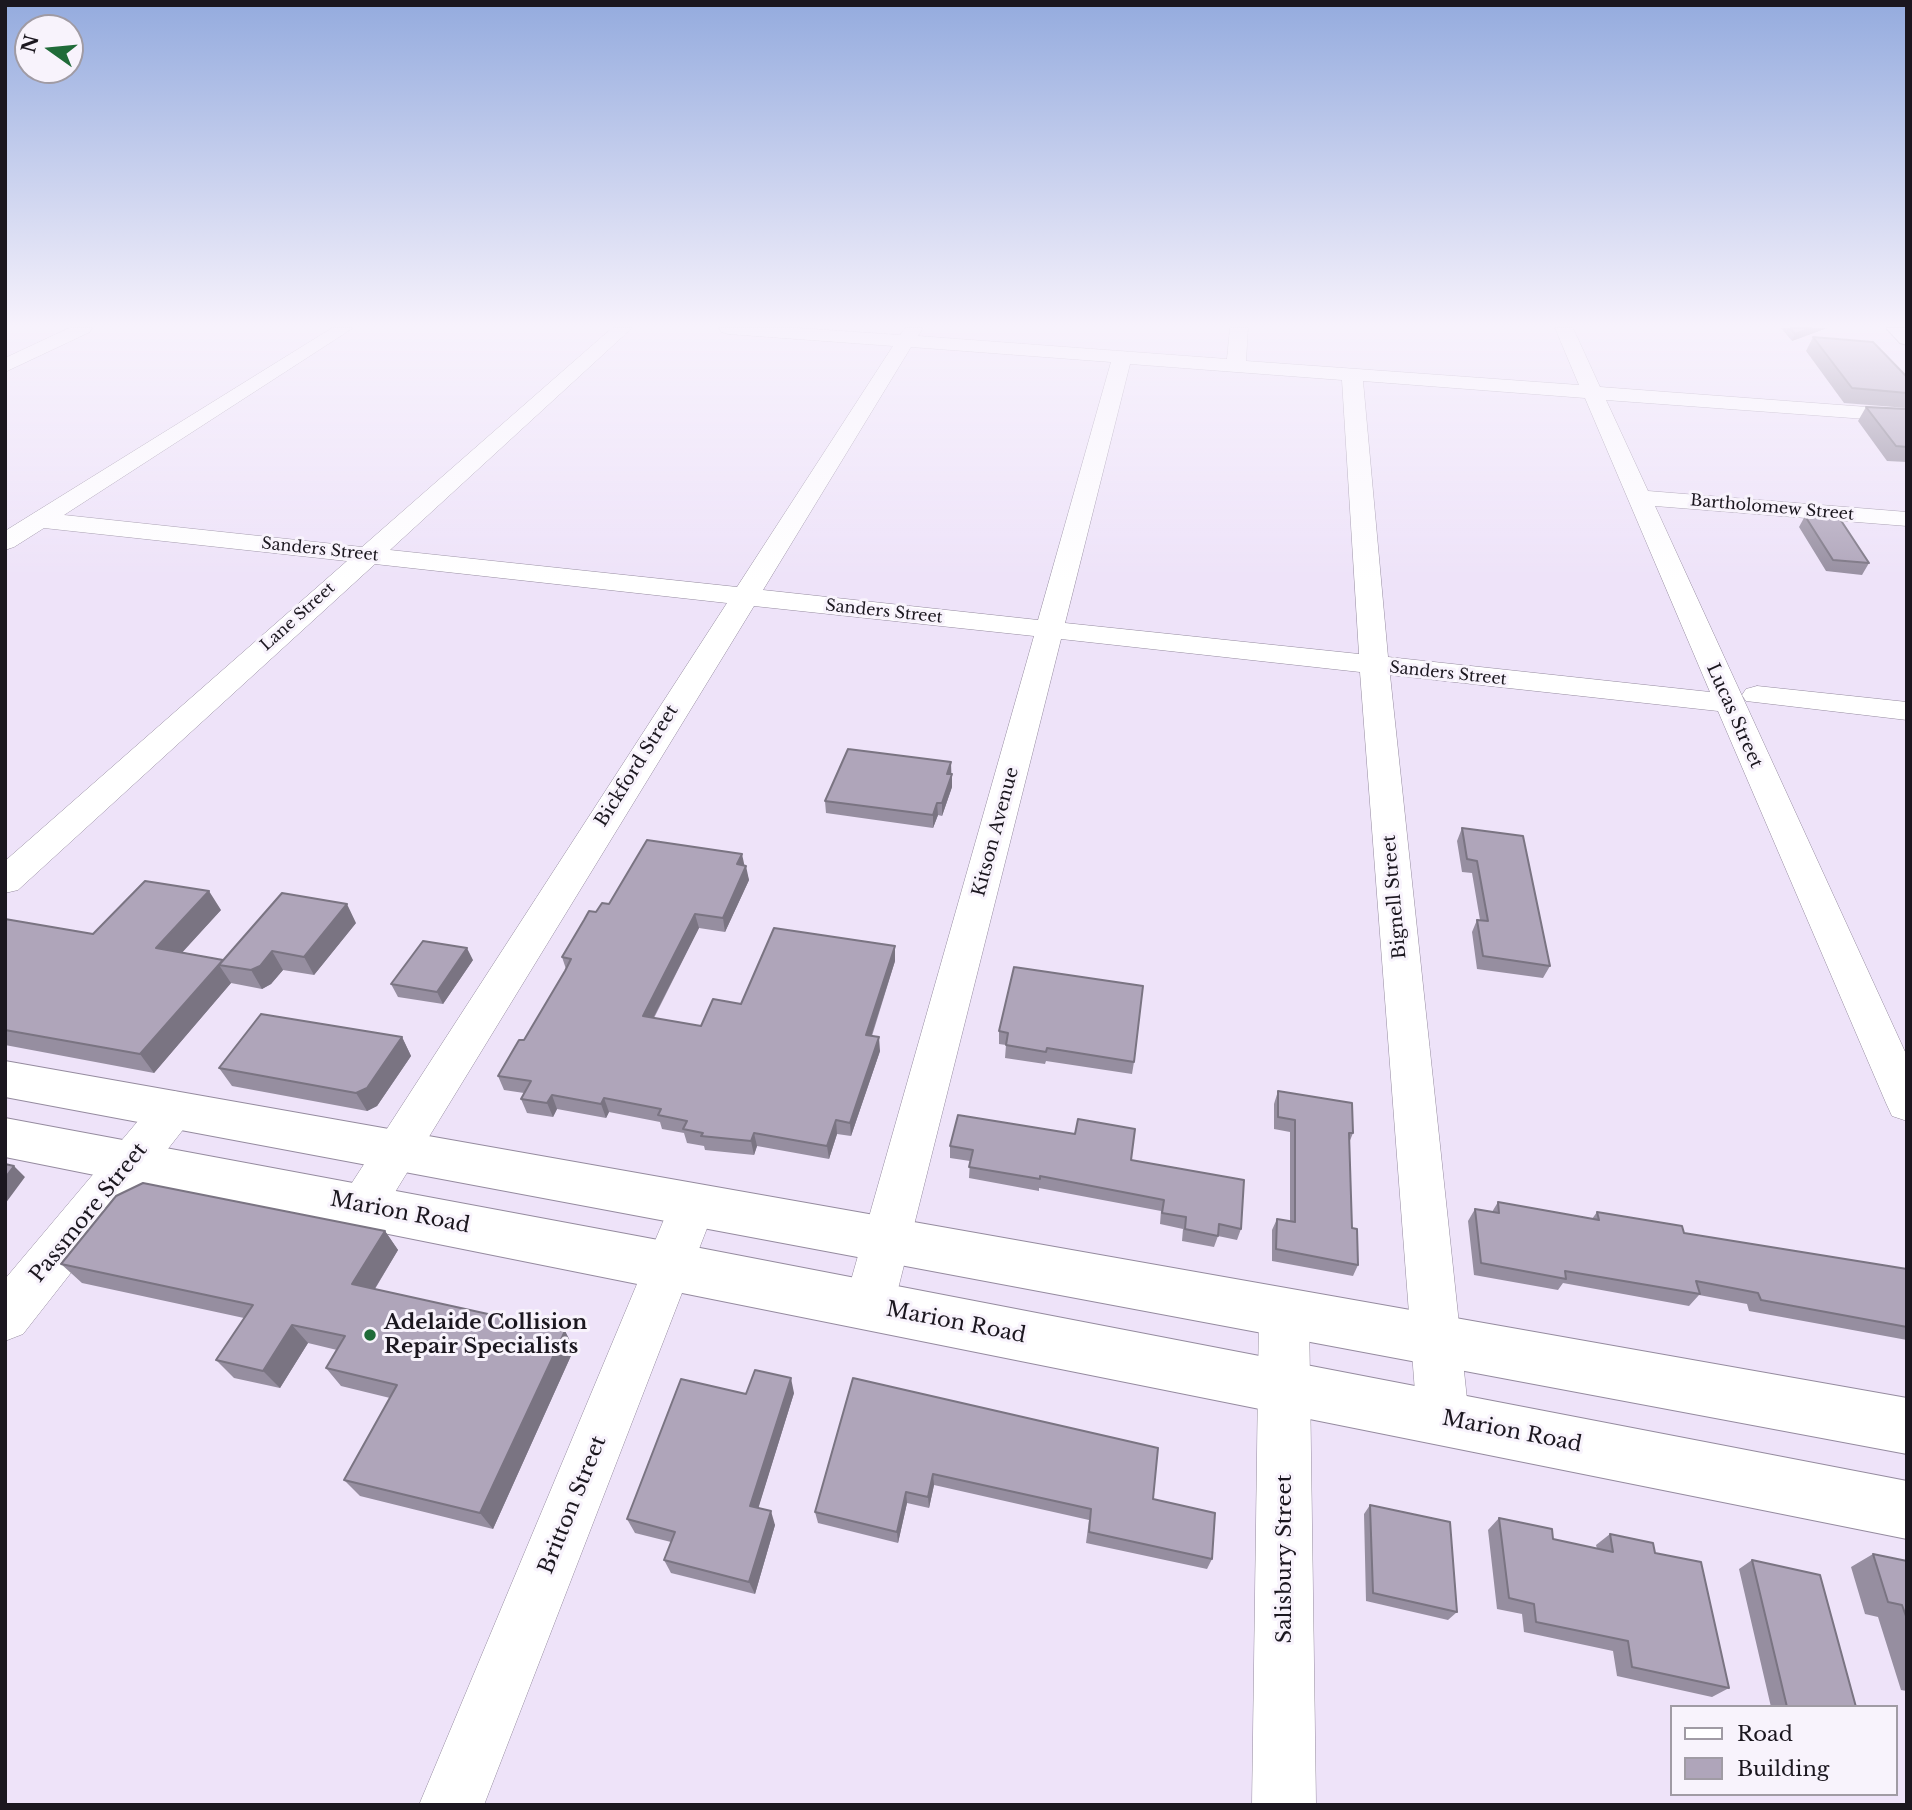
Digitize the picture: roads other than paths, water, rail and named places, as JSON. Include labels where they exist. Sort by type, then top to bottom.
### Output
[{"type":"main road","points":[[5,1079],[1907,1426]]},
{"type":"main road","name":"Marion Road","points":[[5,1137],[670,1265],[1907,1510]]},
{"type":"street","points":[[5,542],[210,412]]},
{"type":"street","name":"Lane Street","points":[[5,881],[528,412]]},
{"type":"street","name":"Bickford Street","points":[[362,1206],[860,412]]},
{"type":"street","name":"Kitson Avenue","points":[[869,1305],[1108,412]]},
{"type":"street","name":"Bignell Street","points":[[1356,412],[1374,666],[1443,1419]]},
{"type":"street","name":"Lucas Street","points":[[1601,412],[1638,496],[1743,699],[1907,1103]]},
{"type":"street","points":[[1859,412],[1907,416]]},
{"type":"street","name":"Bartholomew Street","points":[[1638,496],[1907,519]]},
{"type":"street","name":"Sanders Street","points":[[40,520],[1374,666],[1907,711]]},
{"type":"street","name":"Passmore Street","points":[[5,1317],[174,1110]]},
{"type":"street","name":"Britton Street","points":[[451,1805],[693,1205]]},
{"type":"street","name":"Salisbury Street","points":[[1284,1313],[1284,1805]]},
{"type":"place","name":"Adelaide Collision Repair Specialists","points":[[370,1335]]}]
